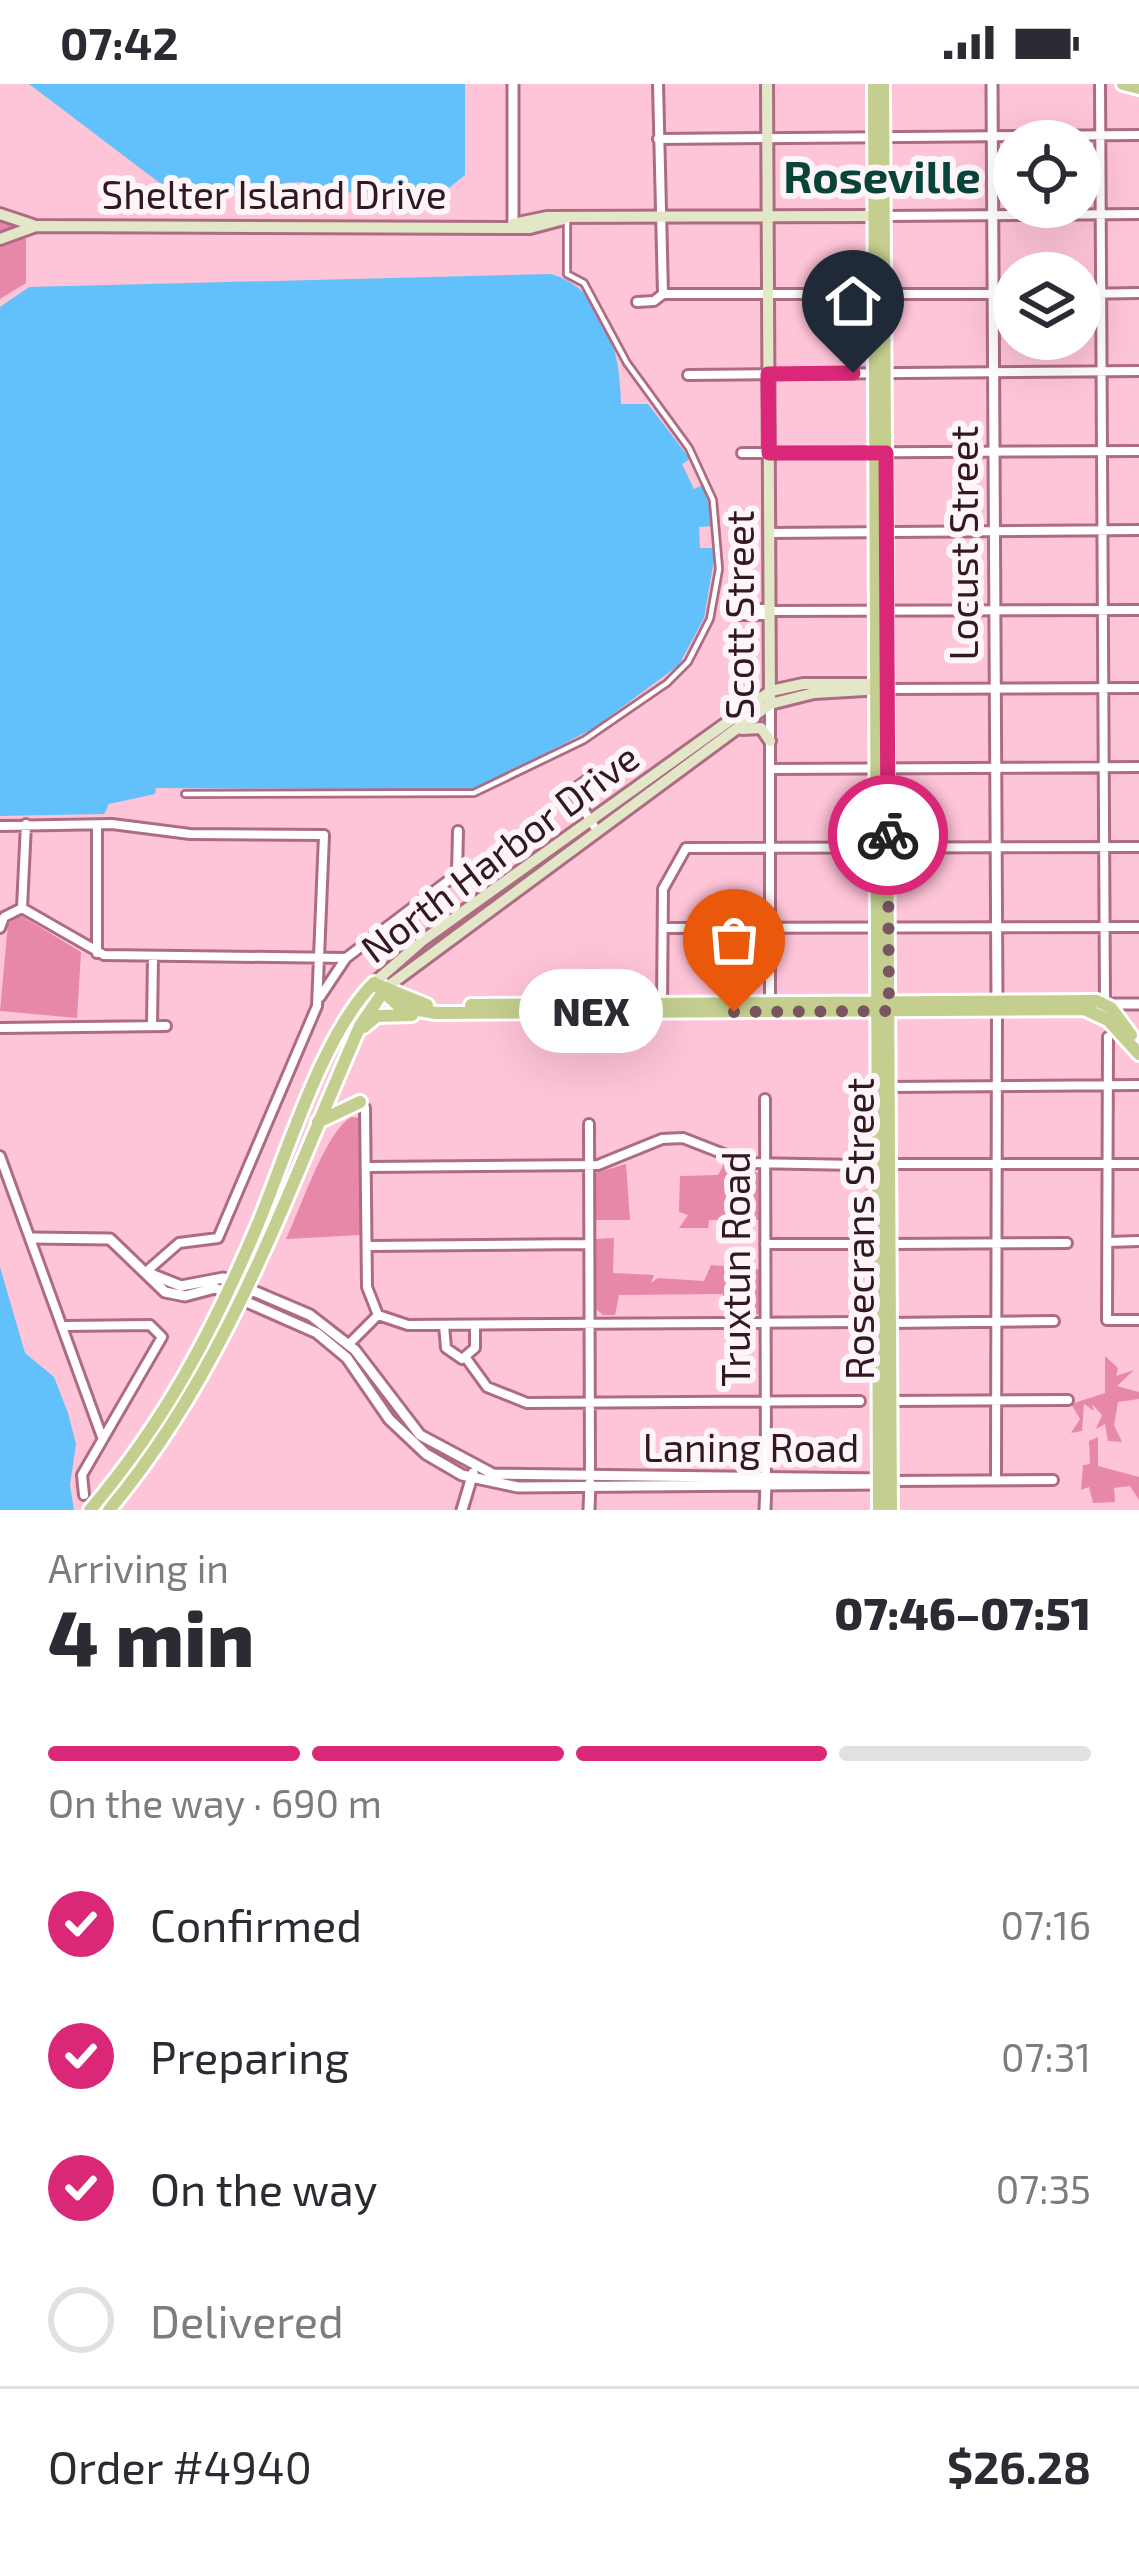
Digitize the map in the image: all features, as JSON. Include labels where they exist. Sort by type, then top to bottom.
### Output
[{"type":"main road","name":"Scott Street","points":[[767,84],[771,698]]},
{"type":"main road","name":"Rosecrans Street","points":[[879,84],[885,1323],[879,1510]]},
{"type":"main road","points":[[1123,84],[1139,88]]},
{"type":"main road","points":[[0,214],[36,226]]},
{"type":"main road","name":"Shelter Island Drive","points":[[36,226],[512,224],[529,218],[880,216]]},
{"type":"main road","points":[[0,239],[36,226]]},
{"type":"main road","points":[[752,705],[770,653]]},
{"type":"main road","name":"North Harbor Drive","points":[[109,1502],[171,1406],[230,1288],[334,1042],[381,988],[752,705],[820,684],[871,684],[882,689]]},
{"type":"main road","name":"North Harbor Drive","points":[[594,825],[729,736],[771,698]]},
{"type":"main road","points":[[729,736],[757,727],[770,741]]},
{"type":"main road","points":[[381,988],[422,1005],[1105,1004]]},
{"type":"main road","points":[[381,988],[408,1010],[436,1013]]},
{"type":"main road","name":"North Harbor Drive","points":[[90,1510],[109,1502],[182,1413],[245,1293],[352,1042],[381,988]]},
{"type":"main road","points":[[352,1042],[377,1016],[770,1003],[883,1006]]},
{"type":"main road","points":[[997,1005],[1078,1009],[1105,1004]]},
{"type":"main road","points":[[1105,1004],[1139,1044]]},
{"type":"main road","name":"Rosecrans Street","points":[[883,1006],[890,1087],[884,1164]]},
{"type":"main road","points":[[1078,1009],[1108,1020],[1139,1054]]},
{"type":"main road","points":[[318,1122],[362,1105]]},
{"type":"main road","name":"Rosecrans Street","points":[[883,1481],[891,1510]]},
{"type":"street","points":[[512,224],[513,84]]},
{"type":"street","points":[[658,84],[663,294]]},
{"type":"street","name":"Locust Street","points":[[992,84],[993,215]]},
{"type":"street","points":[[1100,84],[1100,120]]},
{"type":"street","points":[[1101,136],[1139,135]]},
{"type":"street","points":[[658,139],[992,136]]},
{"type":"street","points":[[1139,214],[1101,214],[1105,1004],[1139,1004]]},
{"type":"street","points":[[880,216],[993,215]]},
{"type":"street","points":[[185,794],[474,794],[584,740],[667,683],[699,645],[719,569],[713,500],[689,448],[627,363],[584,283],[568,274],[565,219]]},
{"type":"street","points":[[1102,294],[1139,293]]},
{"type":"street","points":[[637,302],[654,301],[663,294],[993,294]]},
{"type":"street","name":"Locust Street","points":[[993,360],[996,1480]]},
{"type":"street","points":[[688,375],[1139,371]]},
{"type":"street","points":[[742,453],[1139,451]]},
{"type":"street","points":[[769,532],[1139,530]]},
{"type":"street","points":[[732,612],[1139,610]]},
{"type":"street","points":[[882,689],[1139,688]]},
{"type":"street","name":"Scott Street","points":[[770,1003],[771,698]]},
{"type":"street","points":[[770,769],[1139,767]]},
{"type":"street","points":[[594,775],[572,791],[594,825]]},
{"type":"street","points":[[22,908],[26,824]]},
{"type":"street","points":[[97,824],[97,954]]},
{"type":"street","points":[[0,826],[97,824],[190,834],[324,835],[317,1003]]},
{"type":"street","points":[[147,1271],[179,1243],[218,1238],[317,1003],[346,958],[457,874],[458,831]]},
{"type":"street","points":[[662,1007],[663,889],[686,848],[1139,847]]},
{"type":"street","points":[[0,928],[4,917],[22,908]]},
{"type":"street","points":[[22,908],[97,954],[346,958]]},
{"type":"street","points":[[664,928],[1139,927]]},
{"type":"street","points":[[152,1026],[153,955]]},
{"type":"street","points":[[0,1028],[166,1026]]},
{"type":"street","points":[[1108,1037],[1107,1320],[1139,1320]]},
{"type":"street","points":[[890,1087],[1139,1085]]},
{"type":"street","name":"Truxtun Road","points":[[765,1099],[765,1510]]},
{"type":"street","points":[[362,1105],[368,1167],[367,1287],[378,1315],[390,1322],[859,1322]]},
{"type":"street","points":[[589,1124],[589,1510]]},
{"type":"street","points":[[368,1167],[588,1166],[607,1164],[662,1139],[683,1138],[765,1165],[858,1165]]},
{"type":"street","points":[[0,1156],[102,1437]]},
{"type":"street","points":[[884,1164],[1139,1164]]},
{"type":"street","name":"Laning Road","points":[[32,1238],[110,1239],[147,1271],[174,1285],[214,1276],[230,1288],[310,1315],[349,1344],[408,1424],[473,1473]]},
{"type":"street","points":[[1108,1242],[1139,1241]]},
{"type":"street","points":[[884,1244],[1067,1243]]},
{"type":"street","points":[[369,1246],[587,1244]]},
{"type":"street","points":[[766,1244],[859,1244]]},
{"type":"street","name":"Laning Road","points":[[245,1293],[317,1333],[352,1364],[410,1441],[473,1473],[590,1482],[883,1481]]},
{"type":"street","points":[[349,1344],[378,1315]]},
{"type":"street","points":[[885,1323],[1054,1321]]},
{"type":"street","points":[[466,1358],[475,1348],[475,1324]]},
{"type":"street","points":[[65,1326],[146,1325],[159,1330],[161,1345],[82,1475],[84,1496]]},
{"type":"street","points":[[444,1325],[449,1354],[466,1358],[487,1387],[515,1401],[860,1401]]},
{"type":"street","points":[[884,1401],[1068,1400]]},
{"type":"street","points":[[462,1510],[473,1473]]},
{"type":"street","points":[[883,1481],[1053,1480]]},
{"type":"shaded area","points":[[0,217],[26,226],[26,283],[0,299]]},
{"type":"shaded area","points":[[20,915],[81,952],[77,1018],[0,1011],[8,924]]},
{"type":"shaded area","points":[[351,1117],[360,1118],[362,1235],[286,1239],[323,1154]]},
{"type":"shaded area","points":[[725,1162],[758,1173],[759,1220],[709,1220],[708,1228],[679,1228],[688,1215],[679,1212],[680,1176],[718,1175]]},
{"type":"shaded area","points":[[626,1164],[630,1220],[595,1220],[595,1173]]},
{"type":"shaded area","points":[[614,1238],[613,1273],[654,1275],[651,1283],[658,1278],[704,1281],[711,1265],[759,1269],[759,1314],[724,1316],[723,1294],[619,1295],[615,1315],[603,1315],[596,1309],[596,1239]]},
{"type":"shaded area","points":[[1105,1356],[1118,1368],[1116,1376],[1134,1370],[1117,1386],[1139,1392],[1139,1399],[1118,1402],[1114,1425],[1122,1442],[1108,1441],[1105,1424],[1096,1429],[1102,1415],[1092,1404],[1094,1411],[1084,1404],[1082,1431],[1071,1433],[1080,1419],[1071,1404],[1105,1393]]},
{"type":"shaded area","points":[[1098,1437],[1098,1466],[1139,1477],[1139,1500],[1130,1486],[1114,1488],[1115,1502],[1093,1503],[1089,1487],[1081,1490],[1083,1465],[1090,1464],[1089,1441]]},
{"type":"water","points":[[29,84],[465,84],[465,175],[445,191],[306,193],[305,182],[286,183],[286,193],[190,193],[165,187]]},
{"type":"water","points":[[551,274],[570,282],[597,309],[613,345],[621,404],[648,404],[690,459],[682,464],[694,489],[703,485],[715,526],[699,527],[700,548],[716,548],[704,618],[679,665],[594,728],[475,790],[156,788],[155,794],[109,804],[104,814],[0,816],[0,307],[29,287]]},
{"type":"water","points":[[0,1267],[25,1353],[54,1377],[68,1413],[76,1444],[70,1485],[74,1510],[0,1510]]},
{"type":"way so far","points":[[734,1012],[889,1011],[888,835]]},
{"type":"place","name":"NEX","points":[[734,1012]]},
{"type":"district","name":"Roseville","points":[[882,177]]},
{"type":"route","points":[[853,373],[768,374],[769,453],[886,453],[888,835]]}]
